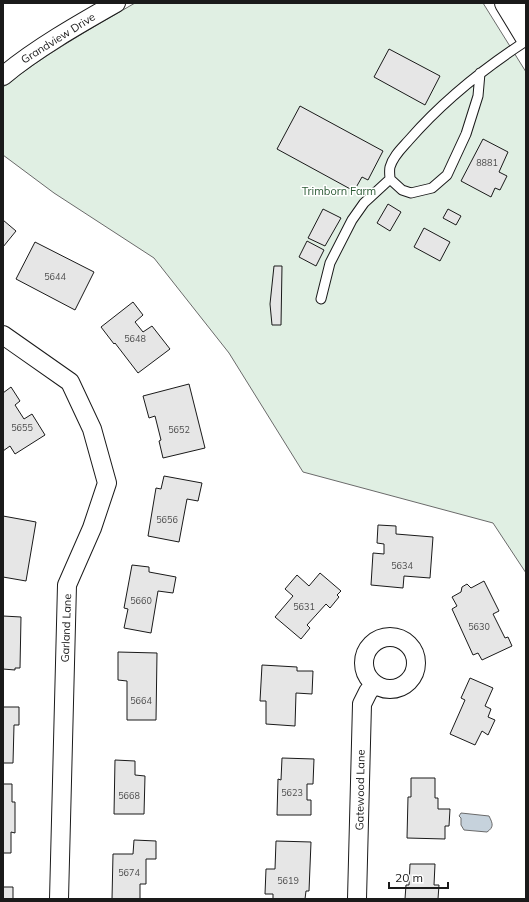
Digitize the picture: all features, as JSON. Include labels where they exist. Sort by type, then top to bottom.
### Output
[{"type":"street","name":"Grandview Drive","points":[[3,76],[15,66],[73,28],[116,3]]},
{"type":"street","points":[[506,3],[525,27]]},
{"type":"street","name":"Garland Lane","points":[[3,336],[70,382],[92,429],[107,483],[92,528],[67,585],[59,899]]},
{"type":"street","name":"Gatewood Lane","points":[[357,899],[362,704],[374,684]]},
{"type":"lane","points":[[321,298],[330,263],[352,220],[364,203],[390,179],[390,167],[396,154],[425,121],[480,73],[501,57],[525,27]]},
{"type":"lane","points":[[390,179],[402,190],[411,193],[432,188],[447,175],[466,134],[478,96],[480,73]]},
{"type":"green space","name":"Trimborn Farm","points":[[135,3],[483,3],[526,72],[526,573],[493,523],[303,472],[229,353],[154,258],[54,193],[3,155],[3,87],[51,53]]},
{"type":"shaded area","points":[[461,813],[489,816],[492,827],[487,832],[464,830],[461,825],[461,818],[459,816]]},
{"type":"building","points":[[389,49],[440,76],[425,105],[374,77]]},
{"type":"building","points":[[300,106],[383,151],[368,180],[362,177],[354,191],[277,149]]},
{"type":"building","points":[[483,139],[508,152],[499,172],[507,176],[500,190],[495,188],[491,197],[461,181]]},
{"type":"building","points":[[388,204],[401,212],[390,231],[377,223]]},
{"type":"building","points":[[323,209],[341,218],[325,246],[308,238]]},
{"type":"building","points":[[448,209],[461,216],[456,225],[443,218]]},
{"type":"building","points":[[3,220],[16,231],[3,247]]},
{"type":"building","points":[[424,228],[450,242],[440,261],[414,247]]},
{"type":"building","points":[[307,241],[324,250],[316,266],[299,257]]},
{"type":"building","points":[[35,242],[94,272],[75,310],[16,279]]},
{"type":"building","points":[[274,266],[282,266],[281,325],[272,325],[270,304]]},
{"type":"building","points":[[133,302],[143,315],[135,322],[143,332],[152,326],[170,349],[138,373],[101,327]]},
{"type":"building","points":[[189,384],[205,448],[163,458],[159,441],[161,440],[155,416],[149,418],[143,396]]},
{"type":"building","points":[[11,387],[20,401],[15,405],[24,419],[32,414],[45,435],[15,454],[10,446],[3,451],[3,393]]},
{"type":"building","points":[[164,476],[202,483],[198,501],[187,499],[179,542],[148,536],[156,488],[161,489]]},
{"type":"building","points":[[3,516],[36,522],[26,581],[3,577]]},
{"type":"building","points":[[378,525],[396,526],[396,534],[433,537],[430,578],[404,576],[403,588],[371,585],[373,553],[384,554],[384,544],[377,543]]},
{"type":"building","points":[[132,565],[149,567],[149,572],[176,577],[173,593],[158,591],[151,633],[124,628],[128,609],[124,608]]},
{"type":"building","points":[[320,573],[341,591],[337,595],[339,597],[330,608],[326,604],[307,625],[310,628],[301,639],[275,617],[293,596],[285,589],[297,575],[309,586]]},
{"type":"building","points":[[484,581],[499,611],[493,614],[505,638],[508,637],[512,646],[482,660],[478,653],[473,655],[452,609],[457,606],[452,597],[461,592],[462,587],[467,584],[471,588]]},
{"type":"building","points":[[3,616],[21,617],[20,668],[15,668],[15,670],[3,669]]},
{"type":"building","points":[[118,652],[157,653],[156,720],[127,720],[127,681],[118,680]]},
{"type":"building","points":[[262,665],[297,667],[297,671],[313,671],[312,694],[296,693],[295,726],[266,724],[266,701],[260,701]]},
{"type":"building","points":[[470,678],[493,688],[485,706],[491,709],[488,717],[495,720],[488,735],[482,731],[475,745],[450,734],[465,700],[461,698]]},
{"type":"building","points":[[3,707],[19,707],[19,725],[14,725],[13,763],[3,763]]},
{"type":"building","points":[[282,758],[314,759],[313,784],[307,784],[307,800],[311,800],[311,815],[277,815],[278,779],[281,780]]},
{"type":"building","points":[[115,760],[135,761],[135,775],[145,776],[144,814],[114,814]]},
{"type":"building","points":[[411,778],[435,778],[435,798],[438,798],[438,809],[450,809],[449,826],[445,826],[445,839],[407,838],[408,797],[411,797]]},
{"type":"building","points":[[3,784],[12,784],[12,802],[15,802],[15,833],[11,832],[11,853],[3,853]]},
{"type":"building","points":[[134,840],[156,841],[156,859],[146,859],[146,884],[140,884],[140,899],[112,899],[113,854],[133,854]]},
{"type":"building","points":[[276,841],[311,842],[309,891],[306,891],[305,899],[273,899],[273,894],[265,894],[266,869],[275,869]]},
{"type":"building","points":[[410,864],[435,864],[434,885],[439,885],[438,899],[405,899],[406,885],[409,885]]},
{"type":"building","points":[[3,887],[13,887],[13,899],[3,899]]}]
